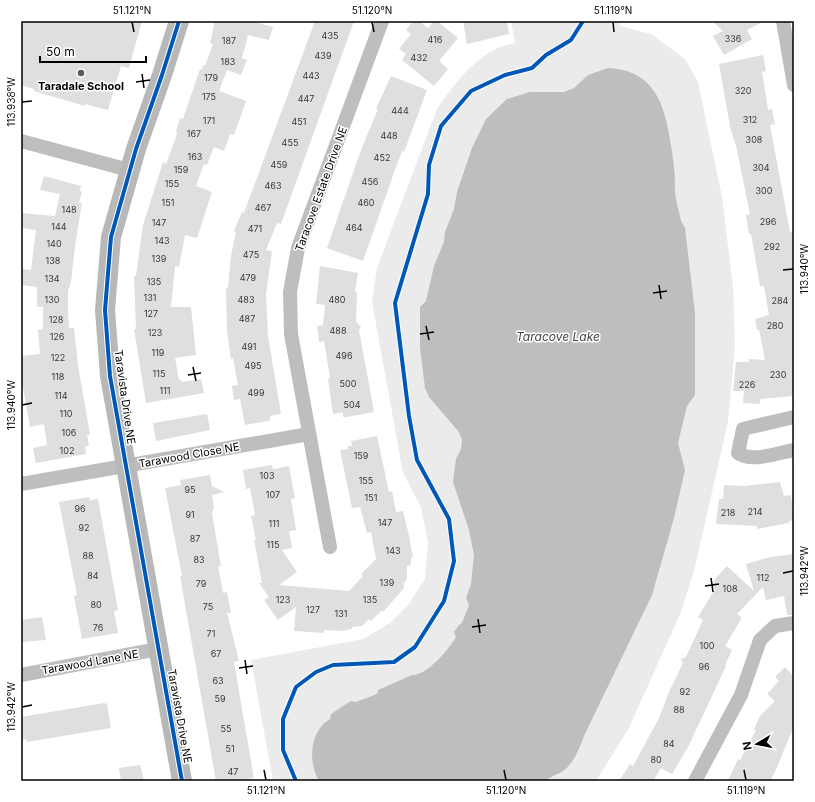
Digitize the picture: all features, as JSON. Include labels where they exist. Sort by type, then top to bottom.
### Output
[{"type":"street","name":"Taravista Drive NE","points":[[179,21],[129,170],[111,237],[105,310],[110,376],[182,781]]},
{"type":"street","name":"Taracove Estate Drive NE","points":[[330,547],[291,334],[290,292],[298,248],[382,21]]},
{"type":"street","points":[[783,21],[794,85]]},
{"type":"street","points":[[21,141],[129,170]]},
{"type":"street","points":[[794,417],[743,429],[738,453],[743,456],[752,457],[794,450]]},
{"type":"street","name":"Tarawood Close NE","points":[[21,484],[309,434]]},
{"type":"street","points":[[695,781],[741,696],[760,640],[775,626],[794,623]]},
{"type":"street","name":"Tarawood Lane NE","points":[[21,675],[158,649]]},
{"type":"shaded area","name":"Taracove Lake","points":[[511,21],[620,21],[620,26],[651,34],[685,59],[698,82],[722,197],[733,287],[735,346],[728,422],[694,571],[681,612],[629,728],[596,781],[273,781],[251,660],[363,639],[390,623],[408,605],[425,579],[428,543],[421,507],[403,473],[372,302],[377,268],[437,109],[455,84],[485,55],[501,47],[515,43]]},
{"type":"water","name":"Taracove Lake","points":[[608,68],[624,70],[637,75],[655,92],[661,104],[671,145],[676,198],[681,221],[685,228],[695,313],[695,395],[687,406],[678,443],[685,470],[674,518],[652,595],[575,757],[565,770],[546,781],[319,781],[315,774],[313,765],[312,748],[318,731],[323,724],[330,719],[331,714],[351,701],[356,702],[377,694],[378,690],[412,675],[418,674],[431,667],[443,655],[456,637],[454,632],[462,623],[469,605],[466,598],[471,584],[474,555],[469,530],[453,482],[456,459],[461,449],[462,440],[459,432],[429,397],[425,388],[420,348],[420,307],[426,301],[434,266],[444,242],[445,232],[454,209],[457,192],[472,148],[486,119],[507,99],[530,92],[564,92],[574,88],[588,75]]},
{"type":"building","name":"Taradale School","points":[[21,21],[142,21],[129,68],[121,66],[108,110],[85,104],[85,106],[34,91],[34,89],[21,85]]},
{"type":"building","points":[[215,21],[251,21],[273,27],[269,40],[248,35],[242,58],[247,60],[241,75],[227,70],[219,91],[246,101],[234,135],[230,134],[224,151],[214,147],[207,165],[204,164],[196,186],[212,192],[197,238],[185,235],[179,267],[175,266],[171,307],[191,307],[196,355],[175,358],[179,380],[182,382],[201,379],[204,393],[146,403],[134,329],[136,329],[134,276],[136,276],[143,225],[163,162],[166,164],[177,134],[176,131],[180,118],[183,119],[200,69],[202,70],[203,65],[205,66],[213,44],[210,43]]},
{"type":"building","points":[[315,21],[354,21],[281,224],[277,223],[266,250],[272,251],[266,294],[268,336],[281,414],[270,416],[270,420],[268,421],[245,425],[240,399],[234,400],[232,386],[238,385],[233,358],[231,359],[227,332],[226,288],[228,288],[231,256],[236,232],[234,231],[242,212],[244,213]]},
{"type":"building","points":[[413,21],[419,21],[428,28],[434,21],[437,21],[458,38],[439,61],[448,69],[434,86],[402,60],[406,54],[399,49],[411,34],[406,30]]},
{"type":"building","points":[[463,21],[507,21],[509,34],[467,44]]},
{"type":"building","points":[[712,21],[764,21],[747,30],[752,39],[724,55],[713,36],[723,31]]},
{"type":"building","points":[[763,55],[766,71],[762,72],[768,110],[772,109],[775,124],[770,125],[790,232],[794,231],[794,396],[760,399],[760,404],[743,403],[744,391],[733,391],[736,362],[749,362],[749,359],[765,360],[759,330],[757,330],[755,319],[769,315],[764,286],[760,286],[751,234],[749,234],[746,215],[750,214],[737,150],[731,132],[719,64]]},
{"type":"building","points":[[391,76],[427,90],[404,152],[402,151],[396,167],[363,261],[327,248],[361,150],[378,109],[376,109]]},
{"type":"building","points":[[44,176],[81,186],[80,191],[82,192],[79,203],[82,203],[71,282],[68,289],[68,311],[69,328],[74,328],[78,365],[90,435],[87,435],[89,446],[85,446],[86,454],[36,463],[33,448],[47,445],[44,424],[30,427],[21,376],[21,356],[40,354],[38,330],[43,329],[43,307],[37,307],[37,287],[21,285],[21,269],[31,270],[36,230],[21,228],[21,213],[55,216],[60,194],[40,190]]},
{"type":"building","points":[[320,266],[358,273],[355,291],[357,293],[356,322],[361,327],[359,330],[374,412],[347,417],[343,417],[343,412],[333,414],[328,379],[330,378],[324,341],[319,342],[317,326],[323,325],[325,305],[316,304]]},
{"type":"building","points":[[207,414],[210,430],[156,441],[153,423]]},
{"type":"building","points":[[377,436],[389,492],[392,491],[396,512],[403,511],[413,557],[411,557],[411,565],[407,566],[407,579],[404,583],[404,588],[384,611],[381,611],[371,621],[369,619],[362,626],[352,627],[352,629],[342,631],[324,630],[324,633],[294,631],[296,607],[278,620],[264,600],[269,597],[259,583],[262,583],[251,516],[255,515],[250,488],[246,489],[243,470],[272,465],[273,469],[289,466],[295,498],[291,499],[296,530],[289,531],[292,548],[282,550],[297,572],[279,585],[349,591],[363,576],[361,574],[376,559],[371,532],[367,533],[360,507],[352,508],[340,450],[348,449],[348,446],[352,446],[351,441]]},
{"type":"building","points":[[210,475],[212,486],[224,492],[212,495],[214,508],[212,513],[221,566],[218,566],[223,593],[227,592],[231,613],[227,613],[239,661],[234,662],[253,773],[253,778],[236,781],[216,781],[180,576],[182,576],[165,488],[181,485],[180,480]]},
{"type":"building","points":[[780,482],[784,496],[791,495],[794,520],[789,521],[789,523],[757,529],[757,526],[716,524],[719,499],[723,499],[724,485],[744,486]]},
{"type":"building","points":[[89,497],[90,500],[98,499],[118,610],[114,611],[118,633],[82,639],[74,596],[77,595],[59,502]]},
{"type":"building","points":[[794,554],[794,615],[787,615],[784,596],[766,600],[763,587],[737,614],[741,617],[740,621],[725,646],[732,650],[725,665],[726,666],[689,745],[672,774],[661,768],[653,781],[619,781],[630,764],[633,766],[659,718],[669,692],[683,663],[681,659],[686,657],[703,620],[698,617],[715,589],[711,585],[716,578],[727,566],[754,591],[746,564],[770,557]]},
{"type":"building","points":[[42,617],[46,640],[21,642],[21,620]]},
{"type":"building","points":[[785,667],[794,677],[794,726],[775,772],[770,781],[728,781],[738,759],[740,760],[756,730],[754,729],[760,716],[775,701],[767,694],[779,681],[775,677]]},
{"type":"building","points":[[104,703],[107,704],[111,728],[27,742],[26,739],[23,740],[21,717]]},
{"type":"building","points":[[140,765],[144,781],[121,781],[119,768]]},
{"type":"cycle path","points":[[179,21],[136,149],[111,237],[105,310],[110,376],[182,781]]},
{"type":"cycle path","points":[[296,781],[283,750],[283,719],[296,687],[316,672],[333,665],[394,662],[415,647],[444,601],[454,561],[449,519],[417,460],[409,416],[395,303],[428,194],[429,165],[441,126],[471,91],[505,75],[532,68],[546,55],[571,40],[583,21]]},
{"type":"place","name":"Taradale School","points":[[81,73]]}]
